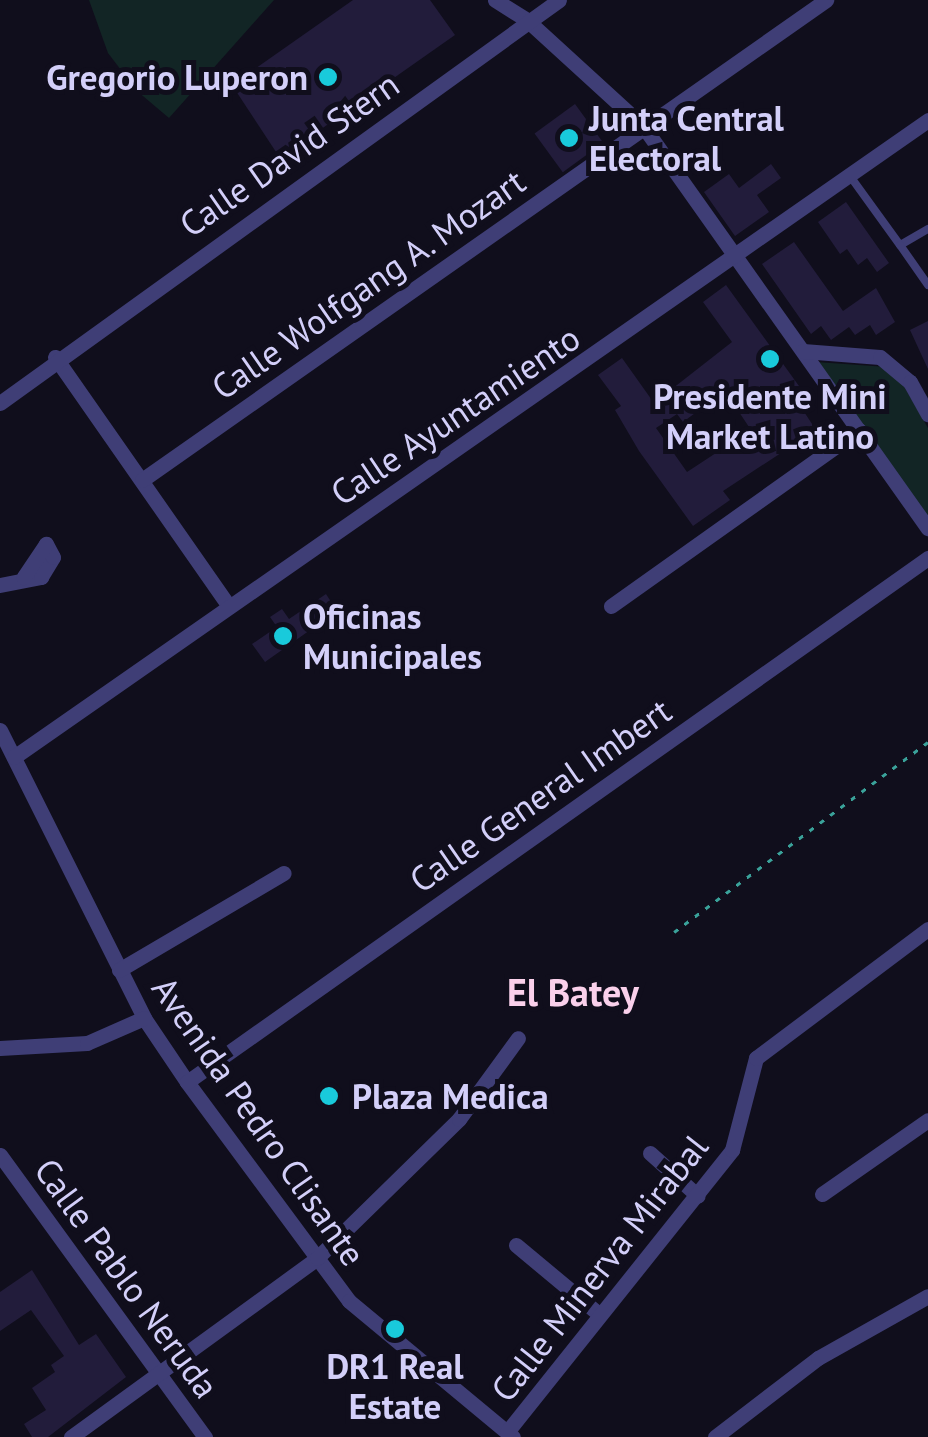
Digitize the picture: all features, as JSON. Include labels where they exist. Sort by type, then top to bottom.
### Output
[{"type":"street","points":[[495,0],[528,21],[644,126],[928,528]]},
{"type":"street","name":"Calle David Stern","points":[[0,403],[55,357],[559,0]]},
{"type":"street","name":"Calle Wolfgang A. Mozart","points":[[142,480],[826,0]]},
{"type":"street","name":"Calle Ayuntamiento","points":[[14,757],[736,258],[928,120]]},
{"type":"street","points":[[803,351],[880,357],[910,382],[928,414]]},
{"type":"street","points":[[55,357],[230,606]]},
{"type":"street","points":[[612,606],[859,430]]},
{"type":"street","name":"Calle General Imbert","points":[[187,1082],[928,558]]},
{"type":"street","points":[[0,584],[24,578]]},
{"type":"street","name":"Avenida Pedro Clisante","points":[[0,730],[118,970],[144,1018],[187,1082],[317,1258],[380,1333],[510,1434]]},
{"type":"street","points":[[118,970],[284,873]]},
{"type":"street","name":"Calle Minerva Mirabal","points":[[510,1434],[600,1315],[698,1196],[736,1142],[756,1058],[928,929]]},
{"type":"street","points":[[0,1048],[87,1043],[144,1018]]},
{"type":"street","points":[[71,1437],[317,1258],[458,1119],[518,1038]]},
{"type":"street","points":[[822,1194],[928,1120]]},
{"type":"street","points":[[650,1153],[698,1196]]},
{"type":"street","name":"Calle Pablo Neruda","points":[[0,1154],[205,1437]]},
{"type":"street","points":[[516,1246],[600,1315]]},
{"type":"street","points":[[714,1437],[818,1358],[928,1296]]},
{"type":"lane","points":[[850,176],[928,285]]},
{"type":"lane","points":[[900,244],[928,229]]},
{"type":"path","points":[[674,932],[928,742]]},
{"type":"green space","points":[[89,0],[274,0],[169,118],[137,91],[108,53]]},
{"type":"green space","points":[[816,362],[887,367],[905,388],[928,428],[928,522]]},
{"type":"building","points":[[353,0],[430,0],[455,35],[280,158],[232,85]]},
{"type":"building","name":"Junta Central Electoral","points":[[575,104],[603,143],[563,172],[535,133]]},
{"type":"building","points":[[771,164],[781,178],[757,195],[769,212],[735,236],[704,192],[729,174],[739,188]]},
{"type":"building","points":[[846,202],[889,263],[877,272],[867,258],[858,265],[847,249],[840,254],[818,222]]},
{"type":"building","points":[[794,242],[843,311],[876,288],[895,322],[876,335],[870,325],[855,335],[849,327],[831,340],[821,326],[811,334],[762,264]]},
{"type":"building","points":[[726,285],[799,386],[791,392],[816,430],[723,491],[730,500],[693,526],[639,451],[615,410],[621,406],[598,375],[622,358],[654,403],[732,342],[703,302]],"holes":[[[725,391],[751,430],[687,472],[656,428],[677,414],[683,422]]]},
{"type":"building","points":[[928,321],[928,369],[910,330]]},
{"type":"building","name":"Oficinas Municipales","points":[[326,594],[337,611],[265,662],[252,644],[277,627],[270,617],[282,609],[289,619]]},
{"type":"building","points":[[32,1270],[79,1345],[96,1334],[126,1377],[48,1437],[32,1437],[24,1424],[46,1410],[32,1388],[55,1372],[51,1365],[64,1356],[31,1310],[0,1331],[0,1292]]},
{"type":"place","name":"Gregorio Luperon","points":[[328,77]]},
{"type":"place","name":"Junta Central Electoral","points":[[569,138]]},
{"type":"place","name":"Presidente Mini Market Latino","points":[[770,359]]},
{"type":"place","name":"Oficinas Municipales","points":[[283,636]]},
{"type":"place","name":"Plaza Medica","points":[[329,1096]]},
{"type":"place","name":"DR1 Real Estate","points":[[395,1329]]},
{"type":"district","name":"El Batey","points":[[573,992]]}]
